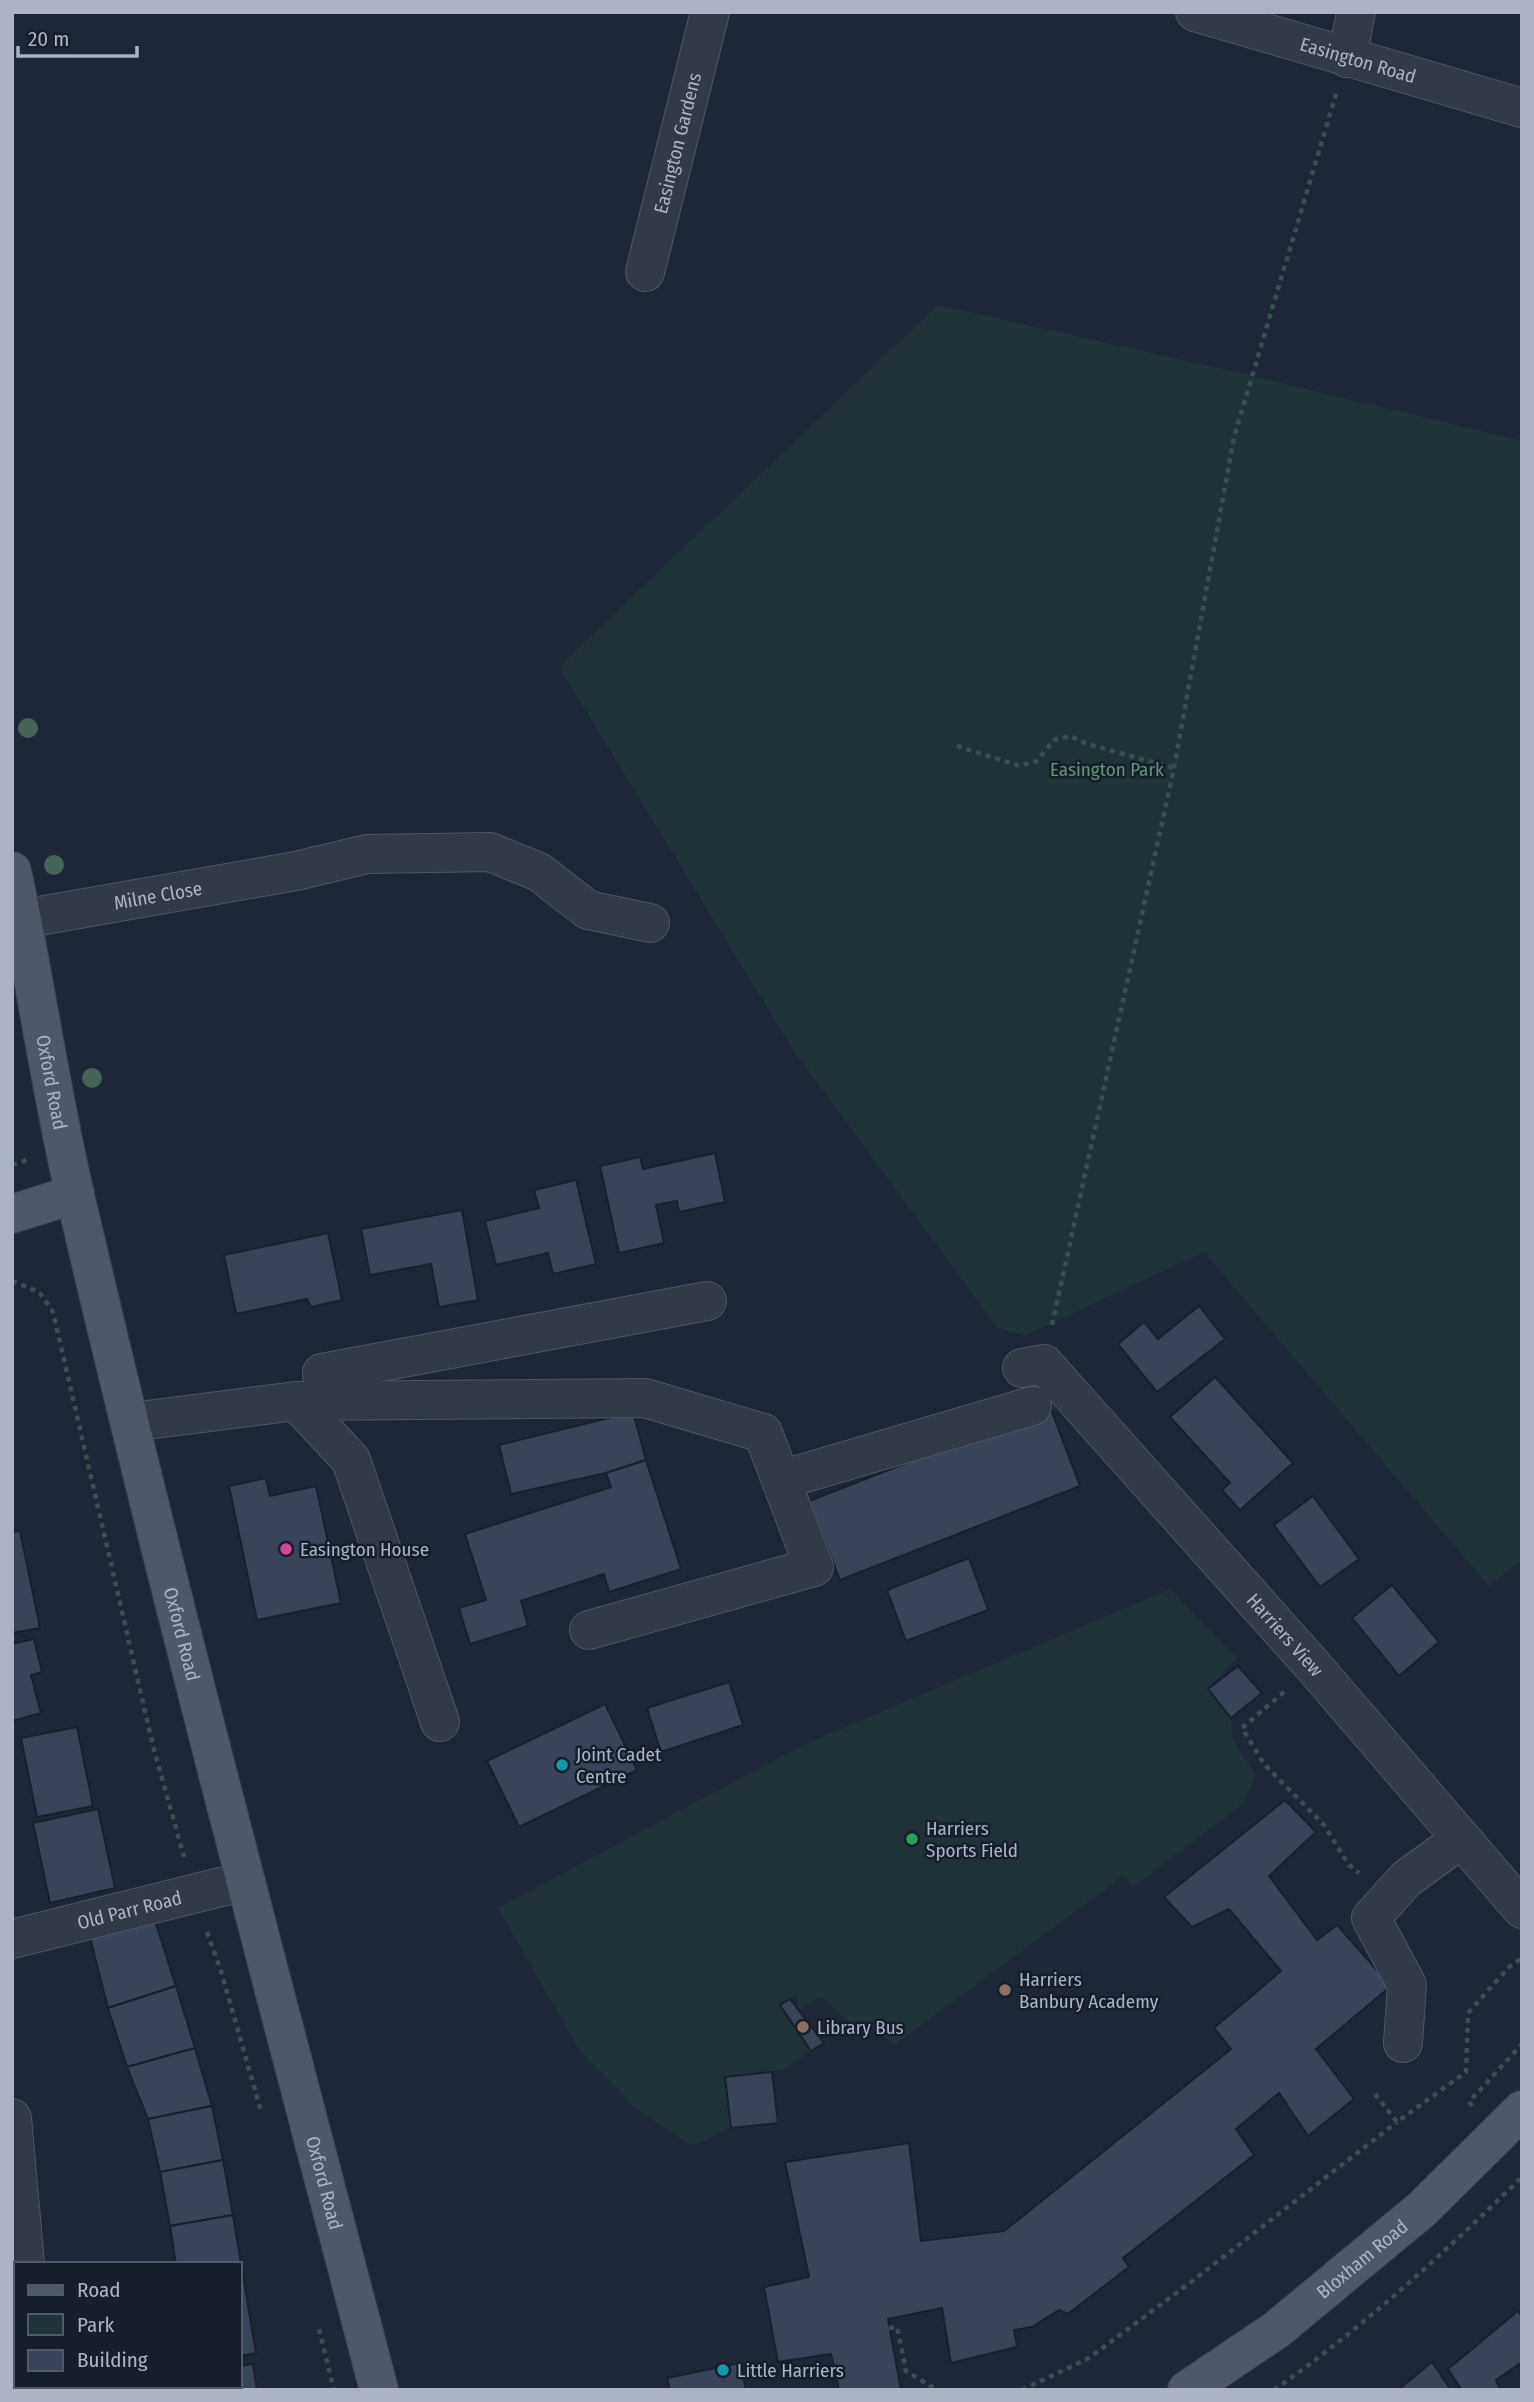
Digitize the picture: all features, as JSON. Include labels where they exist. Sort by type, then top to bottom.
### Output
[{"type":"main road","name":"Oxford Road","points":[[12,871],[75,1194],[245,1881],[379,2390]]},
{"type":"main road","points":[[12,1214],[75,1194]]},
{"type":"main road","name":"Bloxham Road","points":[[1187,2390],[1276,2330],[1421,2210],[1522,2110]]},
{"type":"street","name":"Easington Gardens","points":[[645,272],[710,12]]},
{"type":"street","name":"Easington Road","points":[[1195,12],[1522,108]]},
{"type":"street","points":[[1347,58],[1356,12]]},
{"type":"street","name":"Milne Close","points":[[22,919],[296,871],[367,854],[490,852],[538,873],[588,911],[650,923]]},
{"type":"street","points":[[311,1400],[322,1373],[707,1301]]},
{"type":"street","name":"Harriers View","points":[[1033,1366],[1314,1667],[1522,1909]]},
{"type":"street","points":[[131,1422],[311,1400],[645,1398],[763,1433],[814,1567],[589,1630]]},
{"type":"street","points":[[311,1400],[351,1460],[440,1722]]},
{"type":"street","points":[[781,1480],[1032,1406]]},
{"type":"street","points":[[1403,2043],[1407,1985],[1371,1918],[1406,1879],[1461,1839]]},
{"type":"street","name":"Old Parr Road","points":[[12,1939],[245,1881]]},
{"type":"street","points":[[12,2118],[25,2262]]},
{"type":"path","points":[[1033,1366],[1174,768],[1234,437],[1347,58]]},
{"type":"path","points":[[957,746],[1020,766],[1037,761],[1054,740],[1070,736],[1087,744],[1174,768]]},
{"type":"path","points":[[12,1281],[38,1292],[53,1312],[153,1746],[194,1894],[221,1971],[265,2123]]},
{"type":"path","points":[[1314,1667],[1242,1728],[1264,1764],[1324,1825],[1349,1865],[1388,1899]]},
{"type":"path","points":[[1022,2390],[1089,2358],[1466,2072],[1468,2013],[1509,1967],[1522,1958]]},
{"type":"path","points":[[1375,2094],[1397,2122]]},
{"type":"path","points":[[1274,2390],[1328,2352],[1413,2280],[1522,2177]]},
{"type":"path","points":[[315,2316],[334,2390]]},
{"type":"path","points":[[889,2328],[897,2327],[906,2371],[937,2390]]},
{"type":"green space","name":"Easington Park","points":[[938,305],[1240,373],[1522,441],[1522,1559],[1489,1586],[1204,1252],[1024,1336],[997,1327],[792,1048],[559,667]]},
{"type":"green space","name":"Harriers Sports Field","points":[[1170,1589],[1237,1658],[1208,1689],[1231,1718],[1233,1740],[1256,1776],[1245,1802],[1133,1887],[1123,1876],[894,2045],[869,2023],[851,2025],[821,1996],[799,2010],[797,1994],[780,2005],[811,2051],[784,2069],[725,2077],[731,2128],[692,2146],[638,2110],[580,2051],[498,1908],[803,1745]]},
{"type":"building","points":[[715,1153],[725,1202],[679,1212],[677,1201],[656,1205],[664,1243],[619,1253],[600,1166],[640,1157],[643,1169]]},
{"type":"building","points":[[576,1180],[596,1264],[553,1274],[548,1253],[496,1265],[485,1221],[539,1208],[534,1190]]},
{"type":"building","points":[[462,1210],[478,1300],[439,1307],[431,1264],[370,1275],[361,1229]]},
{"type":"building","points":[[328,1233],[342,1300],[311,1307],[307,1299],[236,1314],[224,1255]]},
{"type":"building","points":[[1199,1306],[1225,1339],[1157,1392],[1118,1344],[1144,1322],[1158,1339]]},
{"type":"building","points":[[1215,1377],[1293,1463],[1240,1510],[1222,1490],[1230,1483],[1170,1417]]},
{"type":"building","points":[[1050,1407],[1080,1486],[840,1580],[809,1501]]},
{"type":"building","points":[[633,1412],[646,1460],[606,1473],[511,1494],[499,1445]]},
{"type":"building","points":[[646,1460],[681,1569],[609,1592],[604,1574],[521,1601],[528,1626],[470,1644],[459,1608],[486,1600],[465,1534],[611,1487],[606,1473]]},
{"type":"building","name":"Easington House","points":[[266,1478],[270,1496],[316,1486],[341,1603],[257,1620],[229,1486]]},
{"type":"building","points":[[1313,1496],[1359,1559],[1320,1587],[1274,1525]]},
{"type":"building","points":[[20,1531],[40,1628],[12,1633],[12,1532]]},
{"type":"building","points":[[969,1558],[988,1610],[906,1641],[887,1590]]},
{"type":"building","points":[[1392,1585],[1439,1642],[1399,1676],[1352,1618]]},
{"type":"building","points":[[34,1639],[42,1672],[31,1675],[41,1713],[12,1721],[12,1644]]},
{"type":"building","points":[[1238,1666],[1262,1693],[1231,1718],[1208,1689]]},
{"type":"building","points":[[729,1682],[743,1725],[661,1752],[647,1708]]},
{"type":"building","name":"Joint Cadet Centre","points":[[605,1704],[637,1770],[519,1827],[487,1761]]},
{"type":"building","points":[[77,1727],[93,1806],[37,1817],[21,1738]]},
{"type":"building","name":"Harriers Banbury Academy","points":[[1285,1800],[1316,1832],[1269,1876],[1317,1940],[1337,1925],[1391,1986],[1316,2049],[1354,2099],[1308,2136],[1279,2093],[1236,2129],[1254,2155],[1123,2258],[1129,2267],[1068,2314],[1059,2310],[1032,2327],[1014,2330],[1017,2347],[951,2363],[942,2308],[888,2319],[901,2390],[839,2390],[831,2354],[778,2362],[764,2287],[809,2277],[785,2162],[909,2143],[921,2241],[1004,2231],[1231,2049],[1214,2028],[1281,1971],[1229,1909],[1192,1927],[1164,1897]]},
{"type":"building","points":[[98,1809],[115,1888],[50,1903],[33,1823]]},
{"type":"building","points":[[154,1918],[176,1986],[108,2008],[89,1934]]},
{"type":"building","points":[[176,1986],[195,2048],[127,2067],[108,2008]]},
{"type":"building","name":"Library Bus","points":[[790,1999],[824,2043],[811,2051],[780,2005]]},
{"type":"building","points":[[195,2048],[212,2106],[148,2119],[127,2067]]},
{"type":"building","points":[[772,2072],[778,2123],[731,2128],[725,2077]]},
{"type":"building","points":[[212,2106],[223,2160],[160,2172],[148,2119]]},
{"type":"building","points":[[223,2160],[233,2215],[170,2226],[160,2172]]},
{"type":"building","points":[[233,2215],[241,2262],[176,2262],[170,2226]]},
{"type":"building","points":[[242,2269],[256,2353],[242,2356]]},
{"type":"building","points":[[1518,2311],[1522,2317],[1522,2362],[1496,2380],[1500,2390],[1462,2390],[1448,2369]]},
{"type":"building","points":[[1432,2362],[1451,2390],[1398,2390]]},
{"type":"building","name":"Little Harriers","points":[[740,2363],[746,2390],[670,2390],[667,2378]]},
{"type":"building","points":[[253,2364],[257,2390],[195,2390],[242,2388],[242,2366]]},
{"type":"place","name":"Easington House","points":[[286,1549]]},
{"type":"place","name":"Joint Cadet Centre","points":[[562,1765]]},
{"type":"place","name":"Harriers Sports Field","points":[[912,1839]]},
{"type":"place","name":"Harriers Banbury Academy","points":[[1005,1990]]},
{"type":"place","name":"Library Bus","points":[[803,2027]]},
{"type":"place","name":"Little Harriers","points":[[723,2370]]}]
